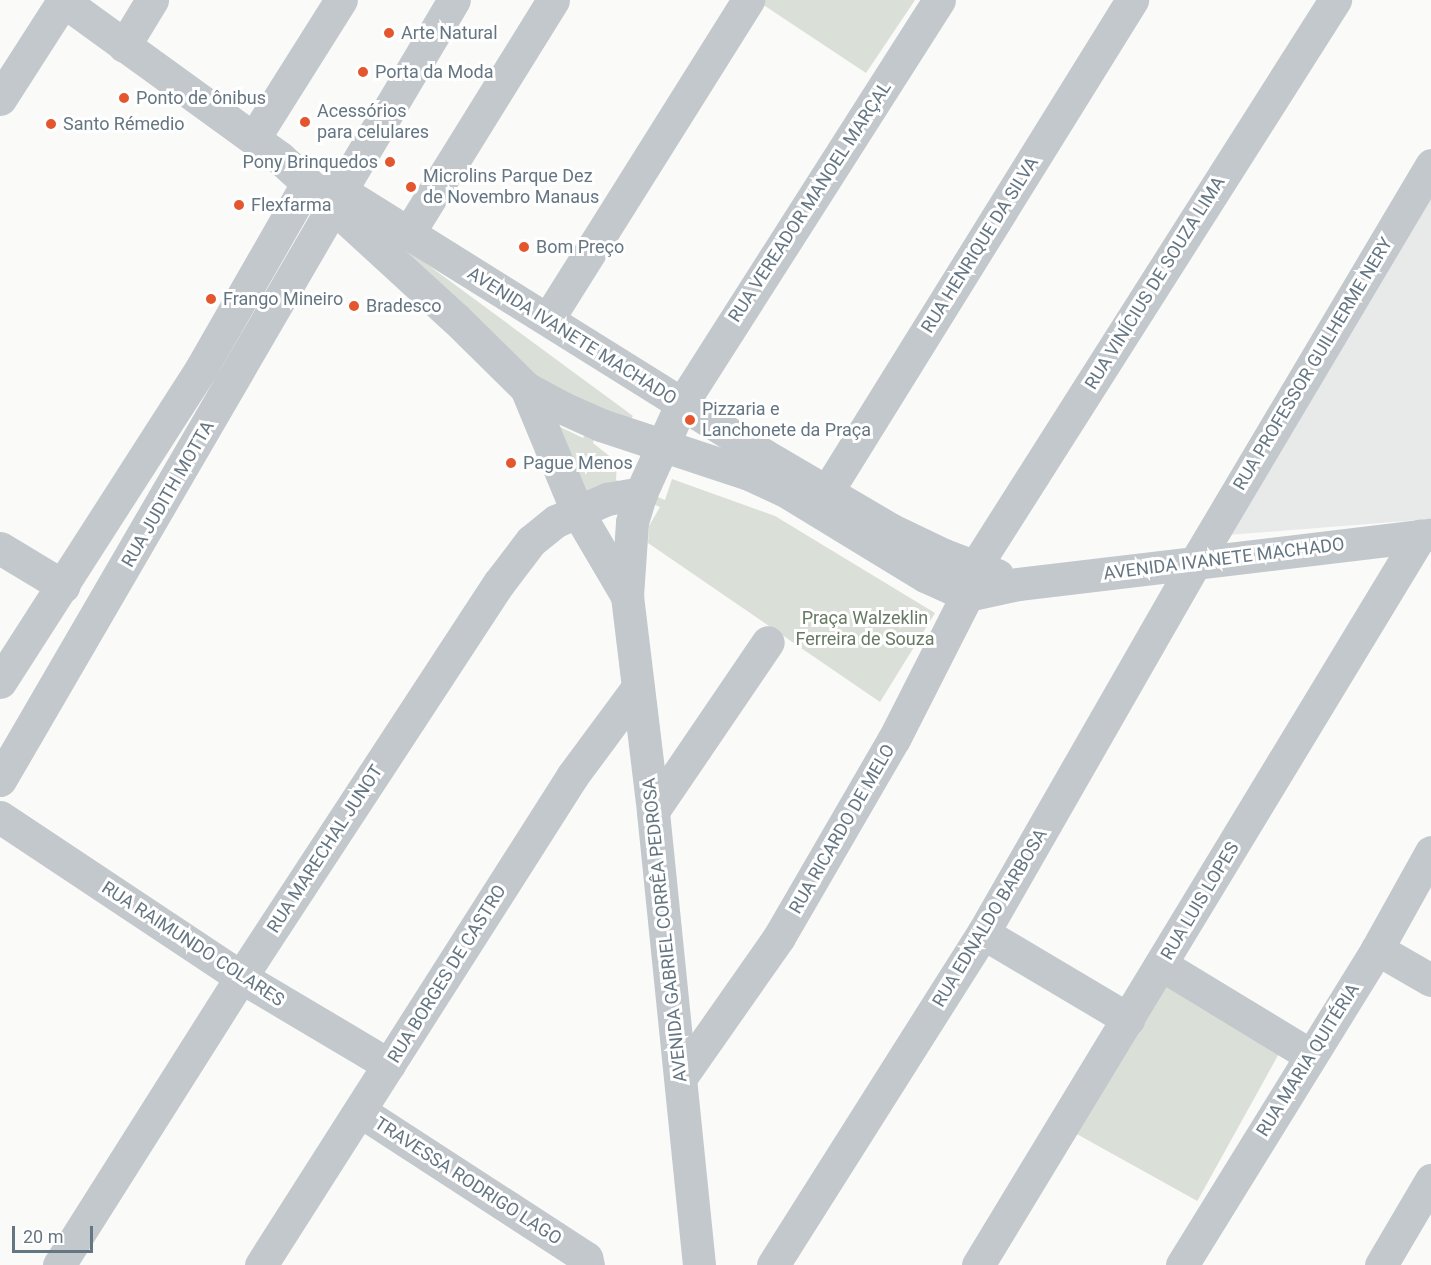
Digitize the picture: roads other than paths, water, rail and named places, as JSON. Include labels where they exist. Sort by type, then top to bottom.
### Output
[{"type":"street","points":[[124,46],[152,0]]},
{"type":"street","points":[[254,138],[341,0]]},
{"type":"street","name":"RUA JUDITH MOTTA","points":[[0,780],[454,0]]},
{"type":"street","points":[[408,234],[553,0]]},
{"type":"street","points":[[548,320],[748,0]]},
{"type":"street","name":"RUA VEREADOR MANOEL MARÇAL","points":[[662,445],[681,405],[939,0]]},
{"type":"street","name":"RUA HENRIQUE DA SILVA","points":[[828,490],[1132,0]]},
{"type":"street","name":"RUA VINÍCIUS DE SOUZA LIMA","points":[[971,581],[1335,0]]},
{"type":"street","points":[[0,99],[62,1]]},
{"type":"street","name":"AVENIDA IVANETE MACHADO","points":[[62,1],[254,138],[297,174],[337,199],[408,234],[495,286],[681,405],[828,490],[971,581]]},
{"type":"street","name":"RUA PROFESSOR GUILHERME NERY","points":[[1195,563],[1431,165]]},
{"type":"street","name":"RUA JUDITH MOTTA","points":[[0,682],[202,367],[297,174]]},
{"type":"street","name":"AVENIDA IVANETE MACHADO","points":[[337,199],[526,388],[601,425],[749,474],[784,490],[925,576],[1018,584],[1426,535]]},
{"type":"street","points":[[455,318],[477,295],[495,286]]},
{"type":"street","name":"AVENIDA GABRIEL CORRÊA PEDROSA","points":[[526,388],[577,511],[627,596]]},
{"type":"street","name":"AVENIDA GABRIEL CORRÊA PEDROSA","points":[[662,445],[641,493],[632,522],[627,596],[653,810],[699,1265]]},
{"type":"street","name":"RUA MARECHAL JUNOT","points":[[59,1265],[241,977],[499,583],[531,542],[556,521],[607,499],[641,493]]},
{"type":"street","name":"RUA LUIS LOPES","points":[[978,1265],[1426,535]]},
{"type":"street","points":[[0,548],[63,586]]},
{"type":"street","name":"RUA EDNALDO BARBOSA","points":[[774,1265],[983,933],[1195,563]]},
{"type":"street","name":"RUA RICARDO DE MELO","points":[[681,1077],[779,937],[894,739],[971,581]]},
{"type":"street","points":[[653,810],[768,642]]},
{"type":"street","name":"RUA BORGES DE CASTRO","points":[[261,1265],[573,775],[638,687]]},
{"type":"street","name":"RUA RAIMUNDO COLARES","points":[[0,818],[241,977],[389,1065]]},
{"type":"street","name":"RUA MARIA QUITÉRIA","points":[[1182,1265],[1377,949],[1431,852]]},
{"type":"street","points":[[983,933],[1128,1019]]},
{"type":"street","points":[[1377,949],[1431,980]]},
{"type":"street","points":[[1162,965],[1310,1055]]},
{"type":"street","name":"TRAVESSA RODRIGO LAGO","points":[[360,1111],[581,1258]]},
{"type":"street","points":[[1381,1265],[1431,1180]]},
{"type":"place","name":"Arte Natural","points":[[389,33]]},
{"type":"place","name":"Porta da Moda","points":[[363,72]]},
{"type":"place","name":"Ponto de ônibus","points":[[124,98]]},
{"type":"place","name":"Acessórios para celulares","points":[[305,122]]},
{"type":"place","name":"Santo Rémedio","points":[[51,124]]},
{"type":"place","name":"Pony Brinquedos","points":[[390,162]]},
{"type":"place","name":"Microlins Parque Dez de Novembro Manaus","points":[[411,187]]},
{"type":"place","name":"Flexfarma","points":[[239,205]]},
{"type":"place","name":"Bom Preço","points":[[524,247]]},
{"type":"place","name":"Frango Mineiro","points":[[211,299]]},
{"type":"place","name":"Bradesco","points":[[354,306]]},
{"type":"place","name":"Pizzaria e Lanchonete da Praça","points":[[690,420]]},
{"type":"place","name":"Pague Menos","points":[[511,463]]},
{"type":"park label","name":"Praça Walzeklin Ferreira de Souza","points":[[865,629]]}]
